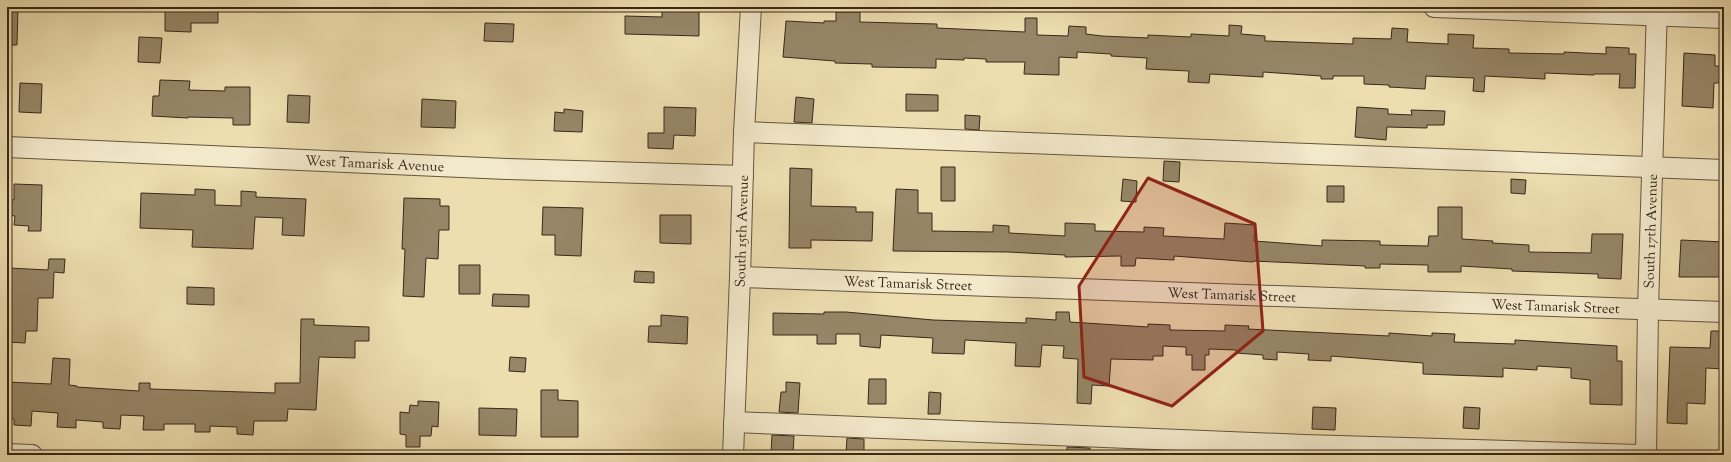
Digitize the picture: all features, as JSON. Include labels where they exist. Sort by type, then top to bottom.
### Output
[{"type":"street","name":"South 15th Avenue","points":[[732,455],[740,277],[744,132],[751,7]]},
{"type":"street","points":[[1434,7],[1657,11],[1724,18]]},
{"type":"street","name":"South 17th Avenue","points":[[1646,455],[1648,309],[1657,11]]},
{"type":"street","points":[[744,132],[1724,170]]},
{"type":"street","name":"West Tamarisk Avenue","points":[[7,147],[507,169],[743,176]]},
{"type":"street","name":"West Tamarisk Street","points":[[740,277],[1724,312]]},
{"type":"street","points":[[734,422],[1304,445],[1638,455]]},
{"type":"street","points":[[7,454],[32,455]]},
{"type":"highlighted area","points":[[1148,178],[1255,224],[1263,331],[1172,406],[1084,377],[1079,286]]},
{"type":"building","points":[[7,7],[18,7],[17,45],[7,45]]},
{"type":"building","points":[[165,7],[218,8],[218,23],[191,23],[191,32],[165,31]]},
{"type":"building","points":[[662,7],[699,7],[699,36],[625,34],[625,16],[662,17]]},
{"type":"building","points":[[836,12],[860,12],[860,22],[937,24],[937,28],[1025,32],[1025,18],[1037,18],[1037,35],[1068,36],[1069,26],[1086,27],[1086,34],[1102,36],[1148,38],[1148,35],[1191,37],[1191,34],[1229,36],[1229,25],[1242,26],[1241,34],[1265,36],[1265,41],[1353,44],[1353,38],[1391,39],[1392,28],[1408,29],[1407,42],[1448,44],[1448,34],[1474,35],[1473,48],[1509,49],[1509,53],[1564,54],[1564,52],[1606,54],[1606,47],[1629,48],[1629,54],[1636,54],[1635,88],[1619,88],[1620,74],[1594,75],[1545,73],[1545,79],[1485,76],[1484,92],[1473,91],[1474,78],[1426,76],[1425,89],[1364,84],[1364,76],[1333,76],[1333,79],[1321,79],[1321,76],[1263,72],[1263,77],[1210,74],[1209,83],[1188,82],[1189,71],[1146,69],[1147,58],[1077,52],[1077,58],[1059,57],[1059,75],[1024,74],[1025,62],[986,62],[986,59],[936,59],[936,68],[872,67],[872,64],[835,63],[835,61],[783,57],[786,21],[824,23],[824,21],[836,21]]},
{"type":"building","points":[[485,23],[514,24],[513,42],[484,41]]},
{"type":"building","points":[[139,37],[162,38],[160,63],[138,62]]},
{"type":"building","points":[[1684,53],[1715,55],[1715,66],[1724,66],[1724,83],[1714,83],[1713,108],[1682,106]]},
{"type":"building","points":[[160,80],[190,81],[189,90],[225,91],[225,87],[250,87],[250,125],[233,125],[233,118],[152,116],[153,96],[159,96]]},
{"type":"building","points":[[20,83],[42,84],[41,113],[19,112]]},
{"type":"building","points":[[906,94],[938,95],[938,111],[906,111]]},
{"type":"building","points":[[288,95],[310,96],[309,123],[287,122]]},
{"type":"building","points":[[796,97],[814,99],[812,123],[794,122]]},
{"type":"building","points":[[422,99],[456,101],[455,128],[421,127]]},
{"type":"building","points":[[664,107],[696,108],[695,136],[674,135],[673,149],[648,148],[648,133],[664,133]]},
{"type":"building","points":[[1357,107],[1388,109],[1388,114],[1412,115],[1411,110],[1445,111],[1444,125],[1427,125],[1427,128],[1387,127],[1386,140],[1355,137]]},
{"type":"building","points":[[564,109],[583,111],[582,132],[554,131],[555,112],[564,113]]},
{"type":"building","points":[[965,115],[980,116],[979,130],[965,129]]},
{"type":"building","points":[[1164,161],[1180,162],[1179,182],[1163,181]]},
{"type":"building","points":[[941,167],[955,167],[955,201],[941,201]]},
{"type":"building","points":[[790,168],[812,169],[811,206],[856,207],[856,212],[873,212],[872,241],[811,240],[811,248],[789,248]]},
{"type":"building","points":[[1123,179],[1137,181],[1136,202],[1121,201]]},
{"type":"building","points":[[1511,179],[1526,180],[1525,194],[1511,193]]},
{"type":"building","points":[[14,184],[42,185],[41,231],[28,231],[29,226],[14,225],[15,216],[7,215],[7,199],[14,200]]},
{"type":"building","points":[[1327,186],[1344,186],[1344,202],[1327,202]]},
{"type":"building","points":[[195,189],[215,190],[215,205],[241,206],[241,191],[256,192],[256,197],[306,199],[304,236],[282,235],[283,218],[255,217],[253,249],[192,247],[193,230],[140,228],[141,193],[195,195]]},
{"type":"building","points":[[896,189],[918,190],[918,213],[932,213],[932,231],[993,232],[993,225],[1009,226],[1009,233],[1065,236],[1065,223],[1095,224],[1095,231],[1144,232],[1144,227],[1164,228],[1163,236],[1224,239],[1225,223],[1255,225],[1254,241],[1322,246],[1322,240],[1380,241],[1380,245],[1428,246],[1429,236],[1438,236],[1438,207],[1462,207],[1462,239],[1493,241],[1492,243],[1529,245],[1529,252],[1591,253],[1592,234],[1623,234],[1621,279],[1598,278],[1598,274],[1512,271],[1512,269],[1461,266],[1461,272],[1428,272],[1428,265],[1380,264],[1380,268],[1365,268],[1365,266],[1253,262],[1174,256],[1174,260],[1136,258],[1135,266],[1121,266],[1121,256],[1065,257],[1065,255],[1008,252],[893,251]]},
{"type":"building","points":[[404,198],[440,199],[440,206],[449,206],[449,230],[439,230],[438,259],[426,258],[424,297],[403,296],[405,249],[402,249]]},
{"type":"building","points":[[543,207],[583,208],[581,256],[555,255],[555,235],[542,235]]},
{"type":"building","points":[[660,215],[691,215],[691,244],[660,243]]},
{"type":"building","points":[[1681,240],[1724,242],[1724,277],[1679,277]]},
{"type":"building","points":[[49,259],[65,259],[64,273],[54,272],[53,298],[38,298],[37,331],[26,331],[25,343],[7,342],[9,268],[48,270]]},
{"type":"building","points":[[459,265],[480,265],[480,294],[459,294]]},
{"type":"building","points":[[635,271],[654,272],[654,283],[634,282]]},
{"type":"building","points":[[187,287],[214,288],[214,305],[187,304]]},
{"type":"building","points":[[493,294],[529,295],[529,307],[492,306]]},
{"type":"building","points":[[824,312],[846,312],[933,320],[1026,323],[1026,318],[1056,320],[1056,312],[1069,312],[1070,322],[1148,327],[1148,324],[1170,325],[1170,330],[1225,331],[1225,325],[1249,326],[1248,329],[1389,336],[1389,333],[1432,336],[1432,333],[1455,334],[1454,342],[1515,344],[1515,340],[1617,346],[1617,361],[1622,361],[1622,405],[1590,404],[1590,380],[1571,378],[1571,368],[1537,366],[1537,370],[1503,368],[1503,377],[1423,374],[1423,363],[1331,356],[1331,361],[1308,360],[1309,354],[1277,352],[1277,360],[1263,359],[1263,355],[1236,353],[1236,350],[1209,349],[1209,355],[1205,355],[1205,370],[1192,370],[1192,355],[1186,355],[1186,347],[1163,346],[1163,356],[1153,356],[1153,360],[1111,359],[1109,386],[1092,385],[1091,404],[1077,403],[1078,359],[1063,358],[1064,346],[1042,345],[1040,367],[1015,366],[1016,343],[965,340],[964,354],[932,353],[933,338],[881,335],[880,348],[860,346],[860,334],[836,334],[836,344],[817,344],[817,335],[773,335],[773,313],[824,314]]},
{"type":"building","points":[[661,315],[688,317],[687,344],[648,342],[649,326],[661,326]]},
{"type":"building","points":[[301,319],[314,319],[314,325],[369,327],[369,341],[355,341],[355,358],[319,357],[316,410],[288,409],[287,421],[254,421],[253,435],[237,434],[237,427],[210,426],[210,432],[195,432],[195,424],[164,424],[164,430],[143,430],[144,416],[121,415],[120,429],[103,428],[103,422],[76,420],[76,428],[57,427],[58,413],[32,411],[31,426],[14,425],[14,419],[7,418],[7,382],[51,384],[53,358],[70,359],[69,385],[77,387],[139,391],[139,383],[150,383],[150,389],[275,393],[275,383],[300,383]]},
{"type":"building","points":[[1711,331],[1724,331],[1724,369],[1706,368],[1705,404],[1687,403],[1687,424],[1667,423],[1670,347],[1710,348]]},
{"type":"building","points":[[510,357],[526,358],[525,372],[509,371]]},
{"type":"building","points":[[869,379],[886,379],[886,404],[868,404]]},
{"type":"building","points":[[786,382],[800,383],[798,413],[779,412],[781,392],[786,392]]},
{"type":"building","points":[[541,390],[558,390],[558,400],[578,401],[578,437],[541,437]]},
{"type":"building","points":[[929,392],[941,393],[940,414],[928,414]]},
{"type":"building","points":[[418,401],[439,402],[438,427],[432,426],[431,436],[420,436],[420,447],[406,447],[406,435],[400,434],[400,412],[409,413],[410,405],[418,406]]},
{"type":"building","points":[[1313,407],[1336,408],[1335,430],[1312,429]]},
{"type":"building","points":[[1464,407],[1480,408],[1479,429],[1463,428]]},
{"type":"building","points":[[479,408],[517,409],[516,436],[479,435]]},
{"type":"building","points":[[772,435],[794,436],[793,454],[771,453]]},
{"type":"building","points":[[847,438],[864,439],[864,454],[846,454]]},
{"type":"building","points":[[1067,447],[1090,448],[1090,455],[1067,455]]}]
